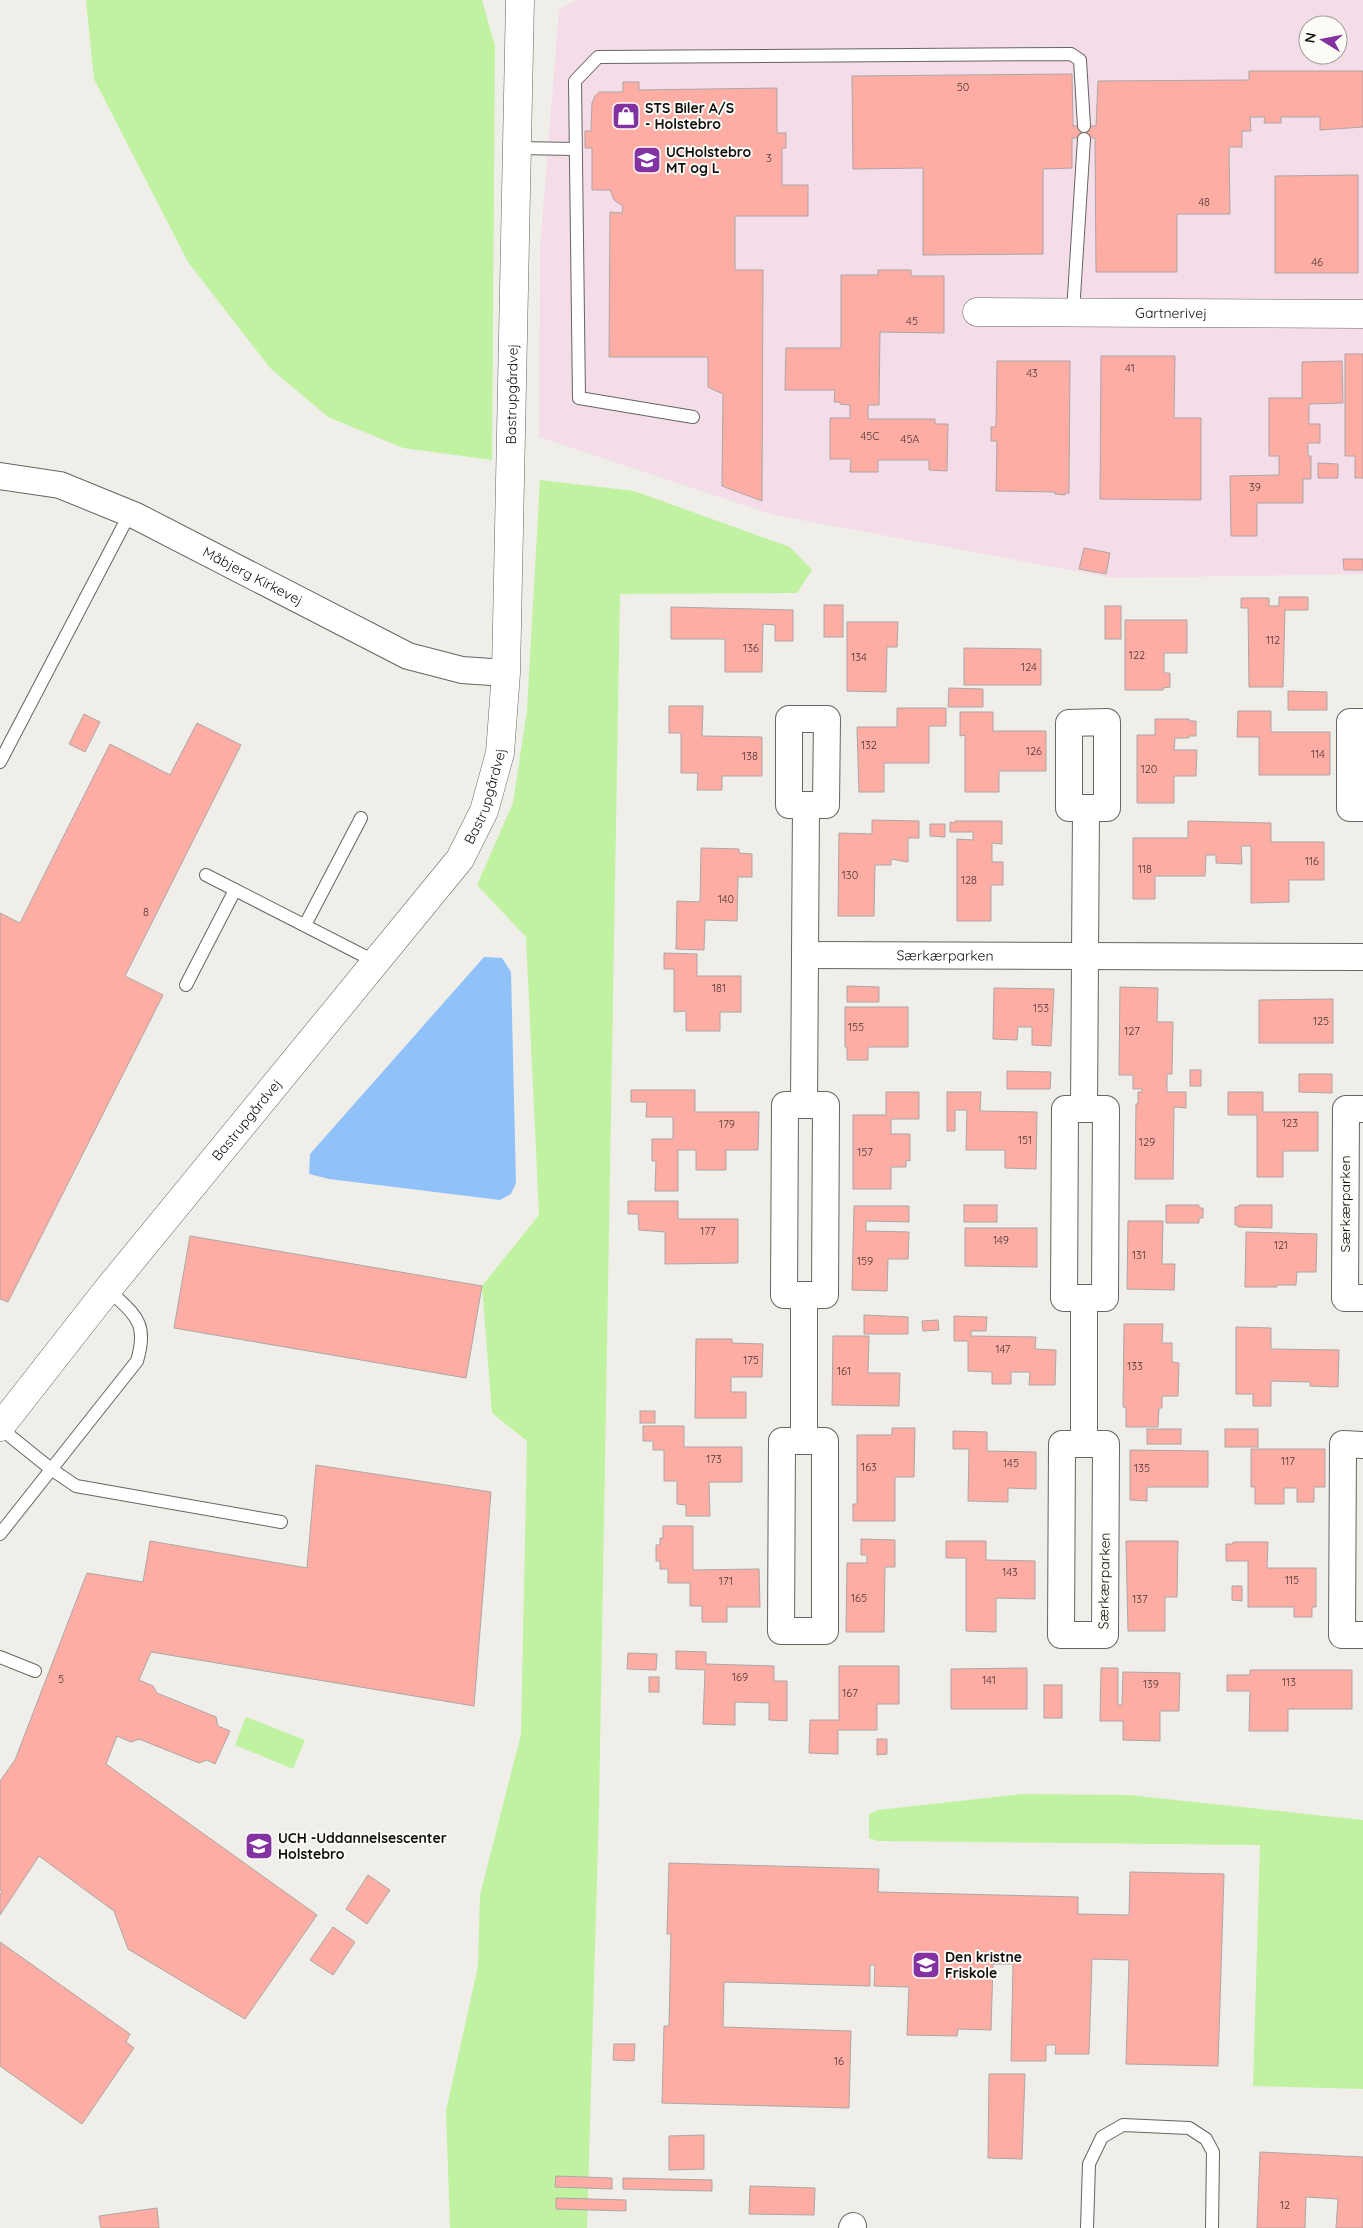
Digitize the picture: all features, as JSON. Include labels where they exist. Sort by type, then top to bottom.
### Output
[{"type":"street","name":"Bastrupgårdvej","points":[[0,1427],[108,1289],[460,860],[484,811],[500,753],[506,673],[520,0]]},
{"type":"street","name":"Gartnerivej","points":[[977,312],[1363,314]]},
{"type":"street","name":"Måbjerg Kirkevej","points":[[0,476],[60,486],[130,513],[408,656],[462,670],[506,673]]},
{"type":"street","points":[[1363,722],[1350,722],[1350,808],[1363,808]]},
{"type":"street","points":[[804,1105],[806,805]]},
{"type":"street","points":[[1084,1109],[1086,808]]},
{"type":"street","name":"Særkærparken","points":[[806,955],[1363,957]]},
{"type":"street","points":[[785,1105],[804,1105],[826,1105],[825,1295],[784,1294],[785,1105]]},
{"type":"street","points":[[1065,1109],[1084,1109],[1106,1109],[1106,1298],[1064,1298],[1065,1109]]},
{"type":"street","name":"Særkærparken","points":[[1363,1109],[1346,1109],[1345,1298],[1363,1298]]},
{"type":"street","points":[[804,1295],[804,1441]]},
{"type":"street","points":[[1084,1298],[1084,1444]]},
{"type":"street","points":[[782,1441],[804,1441],[825,1441],[825,1631],[781,1631],[782,1441]]},
{"type":"street","name":"Særkærparken","points":[[1062,1444],[1084,1444],[1106,1444],[1105,1635],[1061,1635],[1062,1444]]},
{"type":"street","points":[[1363,1444],[1343,1444],[1342,1635],[1363,1635]]},
{"type":"lane","points":[[693,416],[579,398],[574,81],[598,57],[1071,54],[1080,60],[1084,132],[1073,312]]},
{"type":"lane","points":[[517,148],[575,149]]},
{"type":"lane","points":[[0,762],[130,513]]},
{"type":"lane","points":[[304,926],[361,818]]},
{"type":"lane","points":[[206,875],[376,962]]},
{"type":"lane","points":[[186,984],[234,890]]},
{"type":"lane","points":[[0,1534],[138,1362],[142,1346],[142,1330],[136,1317],[108,1289]]},
{"type":"lane","points":[[0,1427],[51,1470],[76,1486],[281,1522]]},
{"type":"lane","points":[[0,1657],[35,1671]]},
{"type":"lane","points":[[1087,2228],[1089,2164],[1102,2137],[1123,2125],[1189,2128],[1206,2139],[1213,2152],[1212,2228]]},
{"type":"shaded area","points":[[577,0],[1363,0],[1363,574],[1113,578],[774,515],[539,437],[540,249],[559,10]]},
{"type":"green space","points":[[86,0],[482,0],[495,46],[492,460],[403,448],[328,417],[270,368],[188,262],[94,79]]},
{"type":"green space","points":[[540,480],[634,491],[790,547],[812,570],[797,593],[620,594],[599,1808],[587,2228],[450,2228],[446,2111],[478,1966],[480,1895],[521,1734],[527,1441],[492,1413],[482,1286],[539,1215],[526,937],[477,885],[513,803],[527,710]]},
{"type":"green space","points":[[246,1717],[305,1740],[293,1769],[235,1745]]},
{"type":"green space","points":[[1023,1794],[1128,1795],[1363,1820],[1363,2089],[1253,2086],[1260,1845],[878,1841],[869,1838],[869,1814],[878,1810]]},
{"type":"water","points":[[484,957],[502,958],[511,972],[516,1183],[511,1194],[500,1200],[329,1179],[309,1174],[310,1154]]},
{"type":"building","points":[[1249,71],[1363,71],[1363,127],[1320,130],[1320,117],[1281,117],[1281,123],[1264,123],[1265,117],[1250,117],[1251,131],[1242,131],[1242,147],[1229,147],[1230,214],[1177,214],[1177,272],[1096,272],[1095,138],[1072,138],[1072,168],[1043,169],[1043,254],[923,255],[923,168],[853,169],[852,76],[1072,74],[1073,126],[1096,126],[1098,81],[1249,80]]},
{"type":"building","points":[[623,82],[639,82],[639,90],[777,88],[777,133],[786,133],[786,148],[782,148],[782,185],[808,185],[808,216],[735,216],[735,270],[763,270],[762,501],[722,486],[723,394],[708,387],[708,357],[609,357],[610,212],[622,213],[623,206],[614,200],[610,190],[592,190],[592,148],[585,148],[585,131],[591,131],[592,103],[595,96],[599,92],[623,92]]},
{"type":"building","points":[[1358,175],[1358,273],[1275,273],[1275,176]]},
{"type":"building","points":[[878,270],[911,270],[911,276],[944,276],[944,333],[880,332],[879,405],[868,405],[868,419],[935,419],[935,424],[948,424],[947,471],[929,470],[929,460],[878,460],[878,472],[850,472],[851,459],[830,459],[830,418],[850,418],[850,405],[834,402],[835,390],[785,390],[786,348],[841,348],[841,275],[878,275]]},
{"type":"building","points":[[1345,354],[1363,354],[1363,478],[1355,478],[1355,456],[1345,456]]},
{"type":"building","points":[[1101,356],[1175,356],[1174,418],[1201,418],[1201,500],[1100,499]]},
{"type":"building","points":[[997,361],[1070,361],[1069,493],[1065,493],[1065,495],[1055,494],[1055,492],[996,491],[997,441],[991,441],[991,427],[996,427]]},
{"type":"building","points":[[1342,361],[1343,403],[1309,404],[1309,424],[1320,424],[1320,443],[1308,443],[1308,456],[1311,456],[1311,479],[1303,479],[1303,503],[1257,503],[1257,536],[1231,536],[1230,476],[1279,475],[1279,456],[1269,456],[1269,398],[1302,398],[1302,362]]},
{"type":"building","points":[[1318,463],[1338,464],[1338,478],[1318,478]]},
{"type":"building","points":[[1084,548],[1110,553],[1106,574],[1079,569]]},
{"type":"building","points":[[1343,559],[1363,559],[1363,570],[1344,570]]},
{"type":"building","points":[[1279,597],[1308,597],[1308,610],[1285,610],[1283,687],[1249,687],[1248,608],[1241,608],[1241,598],[1269,598],[1269,606],[1279,606]]},
{"type":"building","points":[[824,605],[843,605],[843,637],[824,637]]},
{"type":"building","points":[[1105,606],[1121,606],[1121,639],[1105,639]]},
{"type":"building","points":[[671,607],[793,610],[793,641],[775,641],[775,625],[763,624],[762,672],[725,672],[725,639],[671,639]]},
{"type":"building","points":[[1125,620],[1187,620],[1187,653],[1164,653],[1164,673],[1170,673],[1170,687],[1163,688],[1163,690],[1125,690]]},
{"type":"building","points":[[847,622],[898,622],[897,647],[887,647],[886,692],[847,691]]},
{"type":"building","points":[[964,648],[1041,649],[1041,685],[964,685]]},
{"type":"building","points":[[949,688],[983,689],[983,707],[948,707]]},
{"type":"building","points":[[1288,691],[1327,692],[1327,710],[1288,710]]},
{"type":"building","points":[[669,706],[703,706],[702,736],[762,737],[762,776],[722,776],[722,790],[697,790],[698,773],[681,773],[681,733],[669,733]]},
{"type":"building","points":[[897,708],[946,708],[946,726],[929,726],[929,763],[884,763],[884,792],[859,792],[857,727],[897,727]]},
{"type":"building","points":[[1238,711],[1271,711],[1271,732],[1330,732],[1330,775],[1259,775],[1259,737],[1237,737]]},
{"type":"building","points":[[960,712],[993,712],[993,731],[1046,731],[1046,771],[999,771],[999,792],[965,792],[965,735],[960,736]]},
{"type":"building","points":[[84,714],[100,722],[85,752],[69,744]]},
{"type":"building","points":[[1155,719],[1189,719],[1189,721],[1196,721],[1196,736],[1175,738],[1174,750],[1197,750],[1196,776],[1174,776],[1174,803],[1137,803],[1137,735],[1155,735]]},
{"type":"building","points":[[197,723],[241,745],[125,976],[163,995],[8,1302],[0,1299],[0,913],[20,923],[110,744],[170,775]]},
{"type":"building","points":[[872,820],[919,821],[919,838],[908,838],[908,862],[891,859],[891,865],[875,865],[874,916],[838,916],[839,833],[872,834]]},
{"type":"building","points":[[955,821],[1002,821],[1002,844],[992,843],[992,862],[1003,862],[1003,885],[991,885],[991,921],[957,921],[957,839],[973,840],[973,832],[950,832],[950,822],[955,823]]},
{"type":"building","points":[[1188,821],[1271,823],[1271,842],[1324,842],[1324,880],[1289,880],[1289,902],[1251,903],[1251,846],[1241,846],[1242,864],[1216,863],[1216,855],[1206,855],[1205,876],[1155,876],[1155,899],[1133,899],[1133,838],[1188,838]]},
{"type":"building","points":[[930,824],[945,824],[945,837],[930,836]]},
{"type":"building","points":[[701,848],[739,849],[739,853],[752,854],[752,877],[738,877],[737,921],[705,920],[704,950],[676,949],[677,901],[700,902]]},
{"type":"building","points":[[664,953],[697,954],[697,976],[741,976],[741,1012],[720,1012],[720,1031],[686,1031],[686,1011],[674,1012],[674,969],[664,969]]},
{"type":"building","points":[[847,986],[879,987],[879,1002],[847,1002]]},
{"type":"building","points":[[1120,987],[1158,988],[1157,1022],[1173,1022],[1172,1074],[1167,1074],[1167,1092],[1186,1092],[1186,1108],[1174,1107],[1173,1179],[1135,1179],[1136,1104],[1138,1104],[1138,1092],[1142,1092],[1142,1089],[1133,1089],[1133,1075],[1119,1075]]},
{"type":"building","points":[[994,988],[1054,989],[1051,1046],[1032,1045],[1032,1027],[1018,1027],[1017,1040],[993,1039]]},
{"type":"building","points":[[1333,999],[1333,1043],[1259,1043],[1259,1000]]},
{"type":"building","points":[[845,1007],[908,1007],[908,1047],[868,1047],[868,1060],[847,1060],[847,1047],[845,1047]]},
{"type":"building","points":[[1190,1070],[1201,1070],[1201,1086],[1190,1086]]},
{"type":"building","points":[[1007,1071],[1051,1072],[1050,1089],[1007,1089]]},
{"type":"building","points":[[1299,1074],[1332,1074],[1332,1093],[1299,1092]]},
{"type":"building","points":[[631,1090],[695,1090],[695,1112],[759,1112],[758,1150],[726,1150],[726,1170],[696,1170],[696,1150],[678,1150],[678,1191],[655,1191],[656,1161],[652,1161],[652,1139],[673,1139],[673,1117],[646,1117],[647,1102],[631,1102]]},
{"type":"building","points":[[886,1092],[919,1092],[919,1119],[891,1119],[891,1134],[910,1134],[910,1161],[906,1160],[906,1167],[891,1167],[891,1189],[853,1189],[853,1115],[886,1115]]},
{"type":"building","points":[[947,1092],[981,1092],[980,1111],[1037,1112],[1036,1169],[1005,1168],[1005,1150],[966,1150],[967,1110],[955,1110],[955,1131],[947,1131]]},
{"type":"building","points":[[1228,1092],[1263,1092],[1263,1112],[1318,1112],[1318,1151],[1283,1151],[1283,1177],[1257,1177],[1257,1115],[1228,1115]]},
{"type":"building","points":[[628,1201],[678,1201],[678,1219],[738,1219],[738,1263],[665,1264],[665,1232],[639,1230],[638,1214],[628,1214]]},
{"type":"building","points":[[964,1205],[997,1205],[997,1222],[964,1222]]},
{"type":"building","points":[[1166,1205],[1199,1205],[1199,1208],[1203,1208],[1203,1218],[1199,1218],[1199,1223],[1166,1223]]},
{"type":"building","points":[[1239,1205],[1272,1205],[1272,1228],[1238,1227],[1238,1225],[1235,1225],[1235,1207],[1239,1207]]},
{"type":"building","points":[[854,1206],[909,1206],[909,1222],[866,1221],[866,1231],[909,1232],[908,1259],[888,1259],[887,1291],[852,1290]]},
{"type":"building","points":[[1128,1221],[1163,1221],[1162,1264],[1175,1264],[1174,1290],[1127,1289]]},
{"type":"building","points":[[965,1228],[1037,1228],[1037,1267],[965,1266]]},
{"type":"building","points":[[1246,1232],[1317,1234],[1316,1272],[1297,1272],[1296,1285],[1245,1287]]},
{"type":"building","points":[[190,1236],[482,1286],[466,1378],[174,1328]]},
{"type":"building","points":[[864,1315],[908,1317],[908,1334],[864,1334]]},
{"type":"building","points":[[954,1316],[987,1317],[986,1331],[971,1331],[971,1336],[1036,1337],[1035,1349],[1056,1350],[1055,1385],[1029,1385],[1030,1372],[1011,1372],[1011,1384],[992,1384],[992,1372],[968,1371],[968,1341],[954,1341]]},
{"type":"building","points":[[938,1320],[939,1330],[923,1331],[922,1321]]},
{"type":"building","points":[[1124,1324],[1163,1324],[1162,1343],[1172,1343],[1172,1362],[1179,1363],[1178,1396],[1162,1396],[1162,1408],[1159,1408],[1158,1427],[1126,1427],[1126,1407],[1123,1407]]},
{"type":"building","points":[[1236,1327],[1271,1328],[1271,1349],[1339,1350],[1338,1387],[1310,1386],[1310,1382],[1271,1381],[1271,1406],[1253,1406],[1253,1394],[1236,1394]]},
{"type":"building","points":[[833,1336],[869,1336],[868,1373],[900,1373],[899,1406],[832,1405]]},
{"type":"building","points":[[696,1339],[732,1339],[732,1343],[763,1344],[762,1377],[731,1377],[731,1392],[746,1392],[746,1418],[695,1418]]},
{"type":"building","points":[[640,1411],[655,1411],[655,1423],[640,1423]]},
{"type":"building","points":[[643,1426],[684,1426],[684,1447],[742,1447],[742,1482],[709,1482],[710,1516],[686,1516],[686,1505],[677,1504],[677,1481],[664,1481],[664,1450],[653,1450],[653,1441],[643,1441]]},
{"type":"building","points":[[892,1428],[915,1428],[914,1477],[895,1477],[895,1521],[853,1521],[853,1504],[857,1504],[857,1435],[892,1435]]},
{"type":"building","points":[[1147,1429],[1181,1429],[1181,1444],[1147,1444]]},
{"type":"building","points":[[1225,1429],[1258,1429],[1258,1447],[1225,1447]]},
{"type":"building","points":[[953,1431],[987,1432],[987,1451],[1036,1452],[1036,1489],[1008,1488],[1008,1502],[968,1501],[969,1449],[953,1449]]},
{"type":"building","points":[[1251,1449],[1325,1449],[1325,1487],[1314,1487],[1314,1502],[1297,1502],[1297,1488],[1284,1488],[1284,1504],[1255,1504],[1255,1487],[1251,1487]]},
{"type":"building","points":[[1130,1450],[1208,1451],[1208,1487],[1147,1487],[1147,1501],[1130,1500]]},
{"type":"building","points":[[316,1465],[491,1492],[474,1706],[151,1652],[139,1680],[153,1686],[157,1693],[216,1717],[218,1726],[230,1731],[215,1764],[207,1760],[199,1763],[139,1739],[131,1742],[117,1736],[106,1764],[317,1915],[245,2019],[128,1949],[114,1911],[39,1856],[0,1915],[0,1895],[2,1891],[0,1890],[0,1781],[15,1760],[87,1573],[143,1582],[150,1541],[307,1568]]},
{"type":"building","points":[[663,1526],[693,1526],[693,1570],[759,1569],[760,1607],[727,1607],[727,1622],[702,1622],[702,1606],[690,1606],[690,1583],[668,1583],[668,1569],[660,1569],[660,1561],[656,1561],[656,1545],[660,1545],[660,1538],[663,1538]]},
{"type":"building","points":[[861,1539],[895,1540],[895,1567],[885,1567],[884,1632],[846,1632],[847,1563],[867,1563],[867,1555],[861,1555]]},
{"type":"building","points":[[946,1541],[986,1541],[986,1560],[1035,1561],[1035,1599],[996,1598],[996,1632],[966,1631],[966,1558],[946,1558]]},
{"type":"building","points":[[1126,1541],[1178,1541],[1177,1597],[1165,1597],[1165,1631],[1128,1631]]},
{"type":"building","points":[[1233,1542],[1268,1542],[1267,1568],[1316,1568],[1316,1607],[1312,1607],[1312,1617],[1294,1617],[1294,1607],[1248,1607],[1248,1561],[1226,1561],[1226,1544],[1233,1544]]},
{"type":"building","points":[[1232,1586],[1242,1586],[1242,1601],[1232,1600]]},
{"type":"building","points":[[676,1651],[706,1652],[706,1664],[774,1666],[774,1681],[787,1681],[787,1721],[769,1720],[769,1703],[735,1702],[735,1725],[703,1724],[705,1670],[676,1669]]},
{"type":"building","points":[[628,1653],[657,1654],[656,1670],[627,1669]]},
{"type":"building","points":[[839,1666],[899,1666],[899,1704],[877,1704],[877,1730],[838,1730],[838,1754],[809,1753],[810,1720],[839,1720]]},
{"type":"building","points":[[1027,1668],[1027,1709],[951,1709],[951,1669]]},
{"type":"building","points":[[1101,1668],[1118,1668],[1118,1705],[1122,1705],[1123,1672],[1180,1673],[1179,1711],[1160,1711],[1160,1741],[1123,1740],[1123,1721],[1100,1721]]},
{"type":"building","points":[[1250,1670],[1352,1670],[1352,1709],[1288,1709],[1288,1731],[1249,1731],[1250,1691],[1227,1691],[1227,1675],[1250,1675]]},
{"type":"building","points":[[649,1677],[659,1677],[659,1692],[649,1692]]},
{"type":"building","points":[[1044,1685],[1062,1685],[1062,1718],[1044,1718]]},
{"type":"building","points":[[877,1739],[887,1739],[887,1754],[877,1755]]},
{"type":"building","points":[[669,1863],[879,1869],[878,1892],[1078,1897],[1078,1914],[1129,1915],[1130,1872],[1224,1874],[1218,2066],[1126,2064],[1129,1960],[1092,1959],[1089,2054],[1055,2054],[1056,2045],[1046,2045],[1046,2061],[1011,2061],[1013,1964],[993,1964],[991,2030],[958,2029],[957,2036],[907,2035],[909,1987],[874,1986],[875,1965],[870,1965],[870,1986],[724,1982],[723,2027],[851,2031],[849,2108],[662,2103],[664,2026],[669,2026],[671,1934],[667,1934]]},
{"type":"building","points":[[368,1875],[390,1890],[367,1924],[346,1909]]},
{"type":"building","points":[[333,1927],[355,1942],[333,1975],[310,1960]]},
{"type":"building","points":[[0,1942],[130,2034],[126,2042],[134,2048],[82,2124],[0,2066]]},
{"type":"building","points":[[614,2044],[635,2044],[634,2061],[613,2060]]},
{"type":"building","points":[[989,2074],[1025,2074],[1022,2159],[988,2158]]},
{"type":"building","points":[[704,2135],[704,2169],[669,2170],[669,2136]]},
{"type":"building","points":[[1260,2152],[1363,2157],[1363,2228],[1336,2228],[1338,2199],[1306,2197],[1305,2228],[1257,2228]]},
{"type":"building","points":[[556,2176],[612,2178],[612,2189],[555,2187]]},
{"type":"building","points":[[623,2178],[712,2180],[712,2191],[623,2189]]},
{"type":"building","points":[[750,2186],[815,2188],[814,2215],[749,2214]]},
{"type":"building","points":[[556,2198],[626,2200],[626,2211],[556,2209]]},
{"type":"building","points":[[157,2208],[159,2228],[101,2228],[99,2216]]},
{"type":"place","name":"STS Biler A/S - Holstebro","points":[[626,116]]},
{"type":"place","name":"UCHolstebro MT og L","points":[[647,160]]},
{"type":"place","name":"UCH -Uddannelsescenter Holstebro","points":[[259,1846]]},
{"type":"place","name":"Den kristne Friskole","points":[[926,1965]]}]
